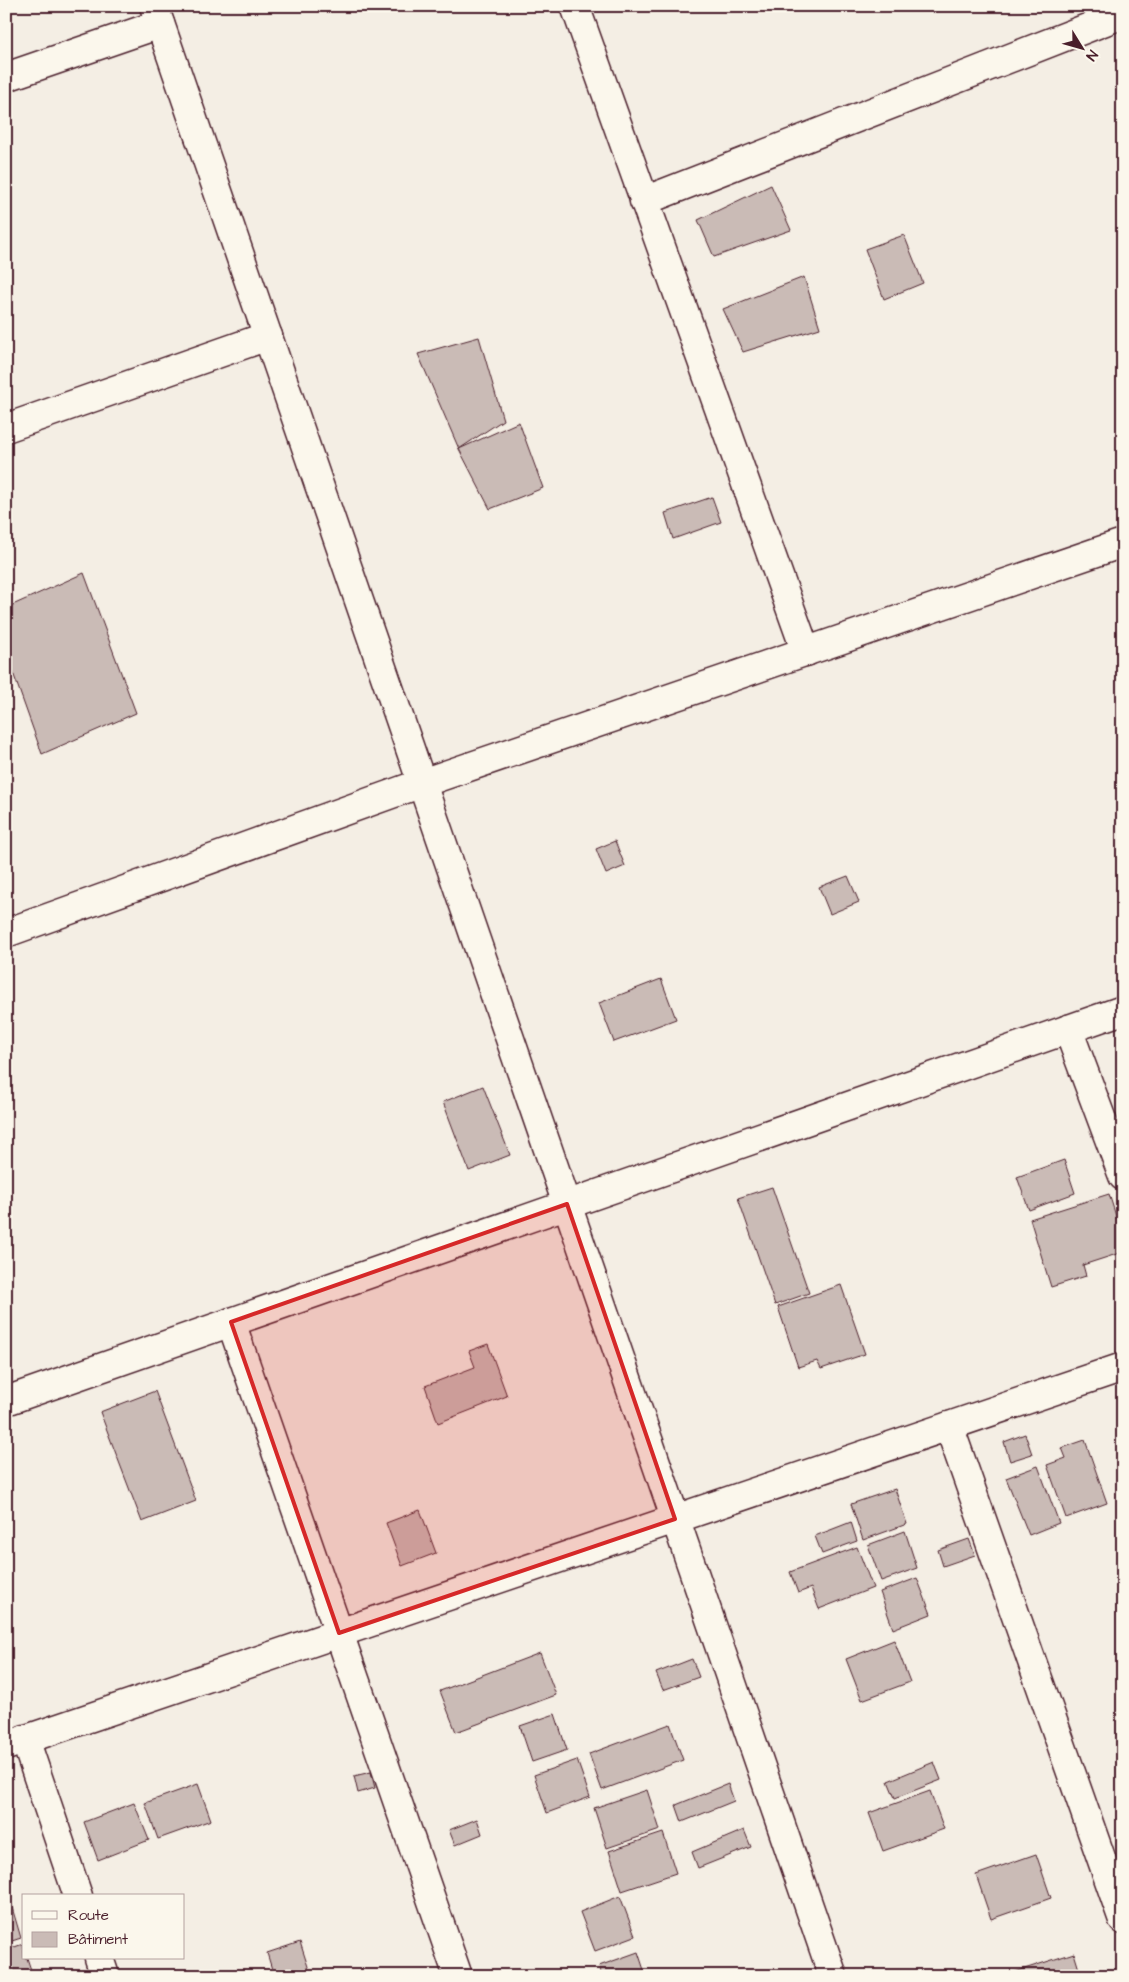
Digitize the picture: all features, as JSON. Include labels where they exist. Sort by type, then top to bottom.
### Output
[{"type":"street","points":[[575,6],[806,652]]},
{"type":"street","points":[[644,201],[1123,14]]},
{"type":"street","points":[[6,77],[157,15],[833,1976]]},
{"type":"street","points":[[6,428],[268,336]]},
{"type":"street","points":[[6,933],[422,783],[1123,543]]},
{"type":"street","points":[[6,1401],[1123,1010]]},
{"type":"street","points":[[1068,1029],[1123,1176]]},
{"type":"street","points":[[231,1322],[458,1976]]},
{"type":"street","points":[[77,1894],[16,1742],[1123,1368]]},
{"type":"street","points":[[949,1426],[1123,1920]]},
{"type":"street","points":[[100,1960],[105,1976]]},
{"type":"highlighted area","points":[[567,1204],[675,1519],[339,1633],[231,1322]]},
{"type":"building","points":[[771,185],[791,230],[714,257],[698,220]]},
{"type":"building","points":[[904,235],[923,283],[884,299],[865,249]]},
{"type":"building","points":[[804,277],[820,328],[743,352],[723,309]]},
{"type":"building","points":[[479,337],[503,420],[459,449],[418,354]]},
{"type":"building","points":[[519,422],[543,488],[490,509],[459,449]]},
{"type":"building","points":[[712,497],[721,522],[673,539],[665,513]]},
{"type":"building","points":[[84,573],[136,713],[42,754],[6,653],[6,608]]},
{"type":"building","points":[[615,841],[625,866],[606,874],[596,849]]},
{"type":"building","points":[[848,876],[859,902],[830,914],[819,887]]},
{"type":"building","points":[[661,979],[676,1019],[614,1042],[599,1003]]},
{"type":"building","points":[[483,1086],[510,1155],[469,1171],[443,1102]]},
{"type":"building","points":[[1064,1160],[1075,1193],[1029,1210],[1017,1177]]},
{"type":"building","points":[[772,1187],[809,1293],[775,1305],[738,1198]]},
{"type":"building","points":[[1109,1194],[1123,1238],[1123,1252],[1083,1265],[1086,1276],[1051,1287],[1030,1219]]},
{"type":"building","points":[[841,1285],[865,1354],[821,1369],[817,1361],[798,1367],[778,1307]]},
{"type":"building","points":[[488,1344],[507,1396],[438,1423],[425,1386],[475,1367],[469,1351]]},
{"type":"building","points":[[155,1391],[196,1501],[142,1522],[100,1412]]},
{"type":"building","points":[[1025,1434],[1032,1454],[1010,1461],[1004,1442]]},
{"type":"building","points":[[1085,1440],[1107,1503],[1066,1518],[1047,1465],[1066,1458],[1062,1448]]},
{"type":"building","points":[[1038,1466],[1059,1523],[1029,1535],[1006,1478]]},
{"type":"building","points":[[895,1489],[907,1524],[863,1540],[851,1504]]},
{"type":"building","points":[[420,1510],[436,1553],[402,1566],[386,1523]]},
{"type":"building","points":[[851,1522],[857,1541],[822,1554],[815,1536]]},
{"type":"building","points":[[905,1531],[917,1568],[881,1581],[868,1545]]},
{"type":"building","points":[[969,1539],[975,1555],[943,1566],[938,1550]]},
{"type":"building","points":[[857,1547],[873,1588],[819,1609],[811,1588],[798,1593],[790,1572]]},
{"type":"building","points":[[917,1578],[931,1614],[893,1629],[880,1592]]},
{"type":"building","points":[[894,1640],[910,1682],[862,1700],[846,1659]]},
{"type":"building","points":[[540,1653],[556,1695],[456,1732],[440,1691]]},
{"type":"building","points":[[692,1659],[699,1677],[663,1690],[656,1673]]},
{"type":"building","points":[[555,1714],[567,1750],[532,1762],[520,1726]]},
{"type":"building","points":[[670,1724],[683,1760],[602,1790],[589,1754]]},
{"type":"building","points":[[577,1760],[590,1797],[547,1813],[534,1775]]},
{"type":"building","points":[[934,1762],[941,1780],[895,1798],[888,1781]]},
{"type":"building","points":[[371,1772],[375,1788],[358,1793],[354,1776]]},
{"type":"building","points":[[198,1784],[211,1820],[158,1839],[145,1803]]},
{"type":"building","points":[[728,1784],[734,1801],[682,1822],[676,1805]]},
{"type":"building","points":[[647,1790],[660,1830],[607,1848],[594,1808]]},
{"type":"building","points":[[930,1791],[944,1829],[883,1851],[869,1813]]},
{"type":"building","points":[[134,1803],[149,1840],[98,1860],[84,1822]]},
{"type":"building","points":[[477,1819],[482,1834],[455,1845],[449,1830]]},
{"type":"building","points":[[744,1830],[751,1847],[698,1868],[692,1852]]},
{"type":"building","points":[[663,1833],[676,1873],[622,1891],[609,1851]]},
{"type":"building","points":[[1036,1854],[1051,1898],[991,1919],[976,1875]]},
{"type":"building","points":[[6,1894],[8,1894],[21,1938],[6,1943]]},
{"type":"building","points":[[620,1896],[635,1936],[595,1951],[580,1912]]},
{"type":"building","points":[[300,1942],[311,1976],[274,1976],[267,1953]]},
{"type":"building","points":[[22,1944],[22,1960],[28,1960],[33,1976],[6,1976],[6,1950]]},
{"type":"building","points":[[638,1952],[646,1976],[602,1976],[599,1966]]},
{"type":"building","points":[[1074,1953],[1081,1976],[1016,1976],[1015,1972]]}]
